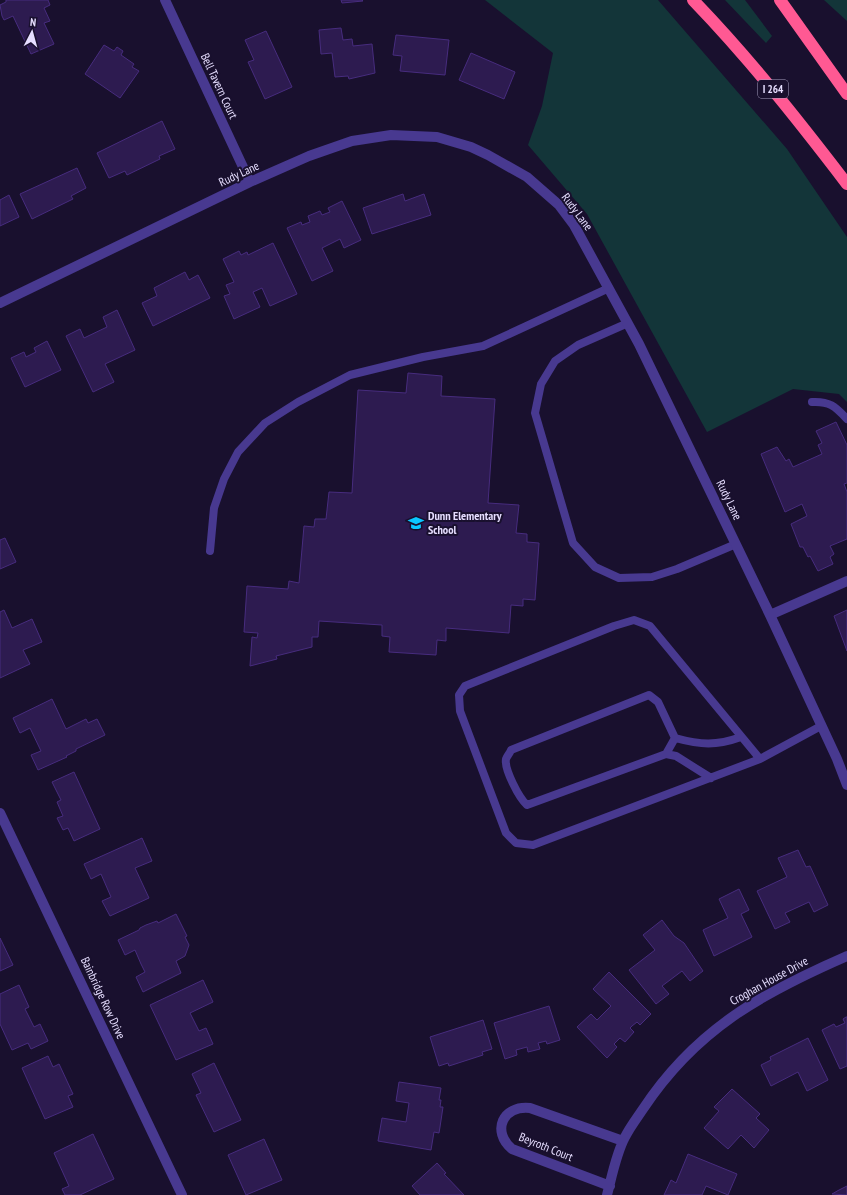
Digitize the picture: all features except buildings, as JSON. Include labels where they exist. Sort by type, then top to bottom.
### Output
[{"type":"highway","name":"I 264","points":[[693,0],[788,106],[847,184]]},
{"type":"highway","points":[[780,0],[847,94]]},
{"type":"street","name":"Bell Tavern Court","points":[[165,0],[250,182]]},
{"type":"street","name":"Rudy Lane","points":[[0,302],[250,182],[310,156],[352,141],[369,137],[415,135],[437,137],[455,141],[488,155],[527,177],[559,205],[574,225],[628,322],[770,615],[847,785]]},
{"type":"street","points":[[770,615],[847,581]]},
{"type":"street","name":"Bainbridge Row Drive","points":[[0,813],[182,1195]]},
{"type":"street","name":"Croghan House Drive","points":[[609,1190],[623,1141],[654,1092],[689,1051],[708,1033],[753,1002],[794,979],[847,956]]},
{"type":"street","name":"Beyroth Court","points":[[609,1190],[512,1149],[506,1144],[502,1137],[502,1122],[512,1111],[517,1108],[530,1108],[623,1141]]},
{"type":"lane","points":[[210,550],[214,508],[224,479],[238,452],[265,423],[298,402],[350,375],[423,357],[483,346],[609,288]]},
{"type":"lane","points":[[628,322],[605,334],[578,345],[555,361],[541,384],[535,413],[573,543],[595,567],[619,578],[652,577],[677,569],[736,544]]},
{"type":"lane","points":[[812,402],[825,402],[838,409],[847,419]]},
{"type":"lane","points":[[760,759],[650,626],[634,620],[614,626],[465,686],[459,695],[460,711],[506,833],[516,843],[533,845],[760,759],[821,726]]},
{"type":"lane","points":[[675,738],[658,702],[649,695],[511,750],[506,758],[506,768],[521,800],[527,805],[666,754],[676,756],[711,778]]},
{"type":"lane","points":[[675,738],[691,742],[722,744],[742,737]]},
{"type":"lane","points":[[666,754],[675,738]]},
{"type":"green space","points":[[485,0],[658,0],[787,149],[847,237],[847,402],[839,394],[793,389],[707,432],[587,214],[528,145],[542,106],[553,53]]},
{"type":"green space","points":[[725,0],[745,0],[772,36],[766,43]]},
{"type":"green space","points":[[824,0],[847,0],[847,21]]},
{"type":"place","name":"Dunn Elementary School","points":[[416,523]]}]
